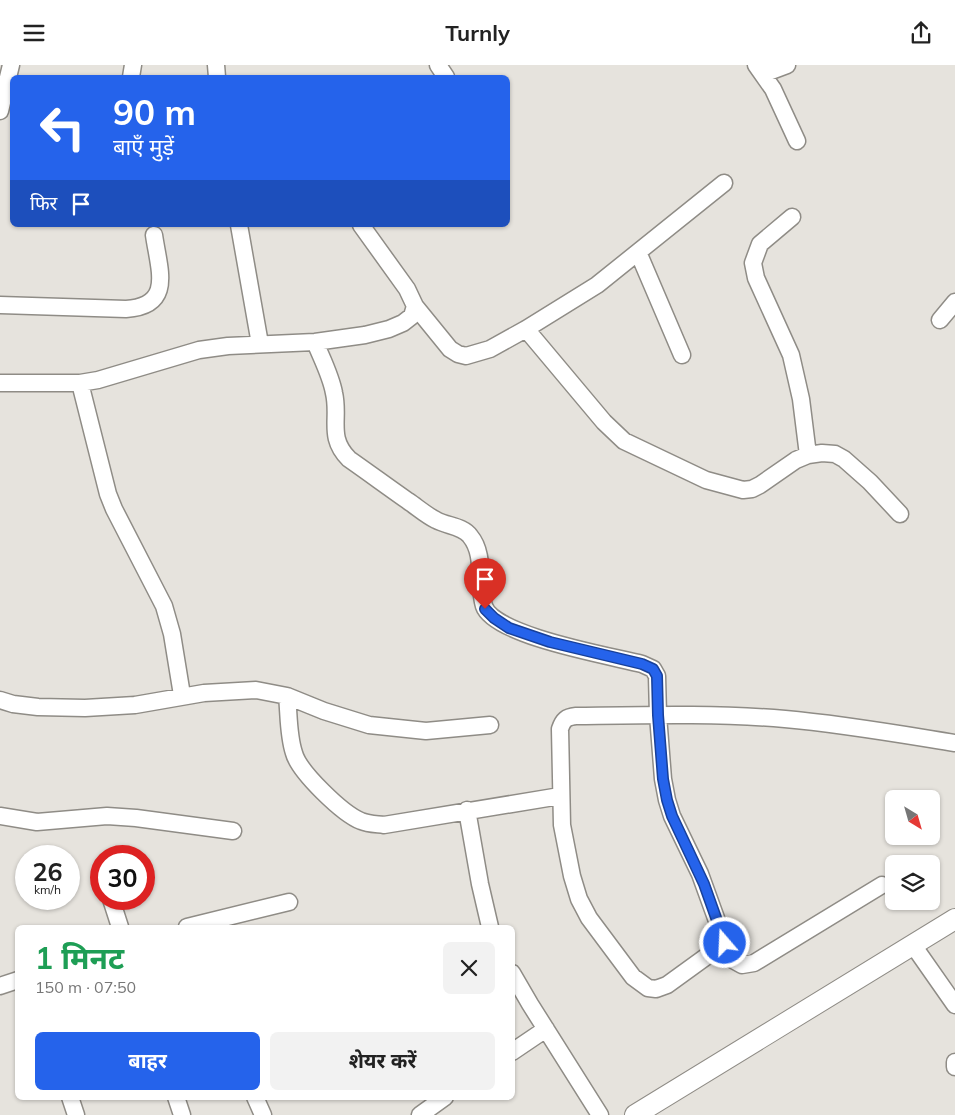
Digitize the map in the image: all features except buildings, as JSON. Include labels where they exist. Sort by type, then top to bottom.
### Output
[{"type":"street","points":[[0,111],[11,65]]},
{"type":"street","points":[[787,65],[760,70],[773,89],[797,141]]},
{"type":"street","points":[[362,227],[407,289],[415,306],[450,349],[458,354],[472,355],[490,349],[526,329],[597,285],[724,183]]},
{"type":"street","points":[[792,217],[760,244],[753,263],[756,278],[790,355],[801,399],[808,455]]},
{"type":"street","points":[[239,227],[260,345]]},
{"type":"street","points":[[0,305],[126,309],[145,306],[156,298],[159,292],[160,280],[154,235]]},
{"type":"street","points":[[638,252],[682,355]]},
{"type":"street","points":[[940,320],[955,302]]},
{"type":"street","points":[[0,383],[80,383],[113,376],[199,351],[228,346],[315,342],[365,335],[404,323],[412,315],[415,306]]},
{"type":"street","points":[[526,329],[604,422],[624,441],[706,480],[743,490],[752,489],[796,460],[808,455],[835,454],[844,459],[875,487],[900,514]]},
{"type":"street","points":[[315,342],[334,391],[336,441],[340,450],[349,459],[436,520],[469,534],[476,544],[479,557],[481,596],[485,609],[494,618],[509,628],[550,642],[642,664],[653,669],[657,676],[658,685],[658,715],[663,779],[667,800],[672,816],[703,881],[733,961],[742,965],[754,963],[882,885]]},
{"type":"street","points":[[80,383],[108,494],[164,607],[172,634],[182,695]]},
{"type":"street","points":[[0,700],[13,704],[38,707],[85,708],[136,705],[182,695],[256,690],[287,696],[324,711],[370,725],[426,731],[490,725]]},
{"type":"street","points":[[287,696],[294,755],[310,778],[333,800],[359,820],[370,824],[384,825],[560,795]]},
{"type":"street","points":[[725,943],[668,985],[656,989],[648,988],[633,977],[589,918],[579,899],[572,876],[562,825],[560,729],[563,721],[569,717],[576,716],[658,715],[784,719],[848,725],[955,743]]},
{"type":"street","points":[[467,810],[490,925]]},
{"type":"street","points":[[0,816],[37,822],[77,817],[107,816],[233,831]]},
{"type":"street","points":[[210,925],[289,902]]},
{"type":"street","points":[[115,910],[119,925]]},
{"type":"street","points":[[642,1113],[955,919]]},
{"type":"street","points":[[913,945],[955,1005]]},
{"type":"street","points":[[515,978],[600,1115]]},
{"type":"street","points":[[0,986],[15,981]]},
{"type":"street","points":[[515,1050],[546,1029]]},
{"type":"street","points":[[955,1062],[955,1067]]},
{"type":"street","points":[[71,1100],[76,1115]]},
{"type":"street","points":[[177,1100],[182,1115]]},
{"type":"street","points":[[256,1100],[263,1115]]},
{"type":"street","points":[[420,1115],[441,1100]]},
{"type":"route","points":[[485,609],[509,628],[550,642],[642,664],[653,669],[657,676],[658,685],[658,715],[663,779],[667,800],[672,816],[700,874],[725,943]]}]
